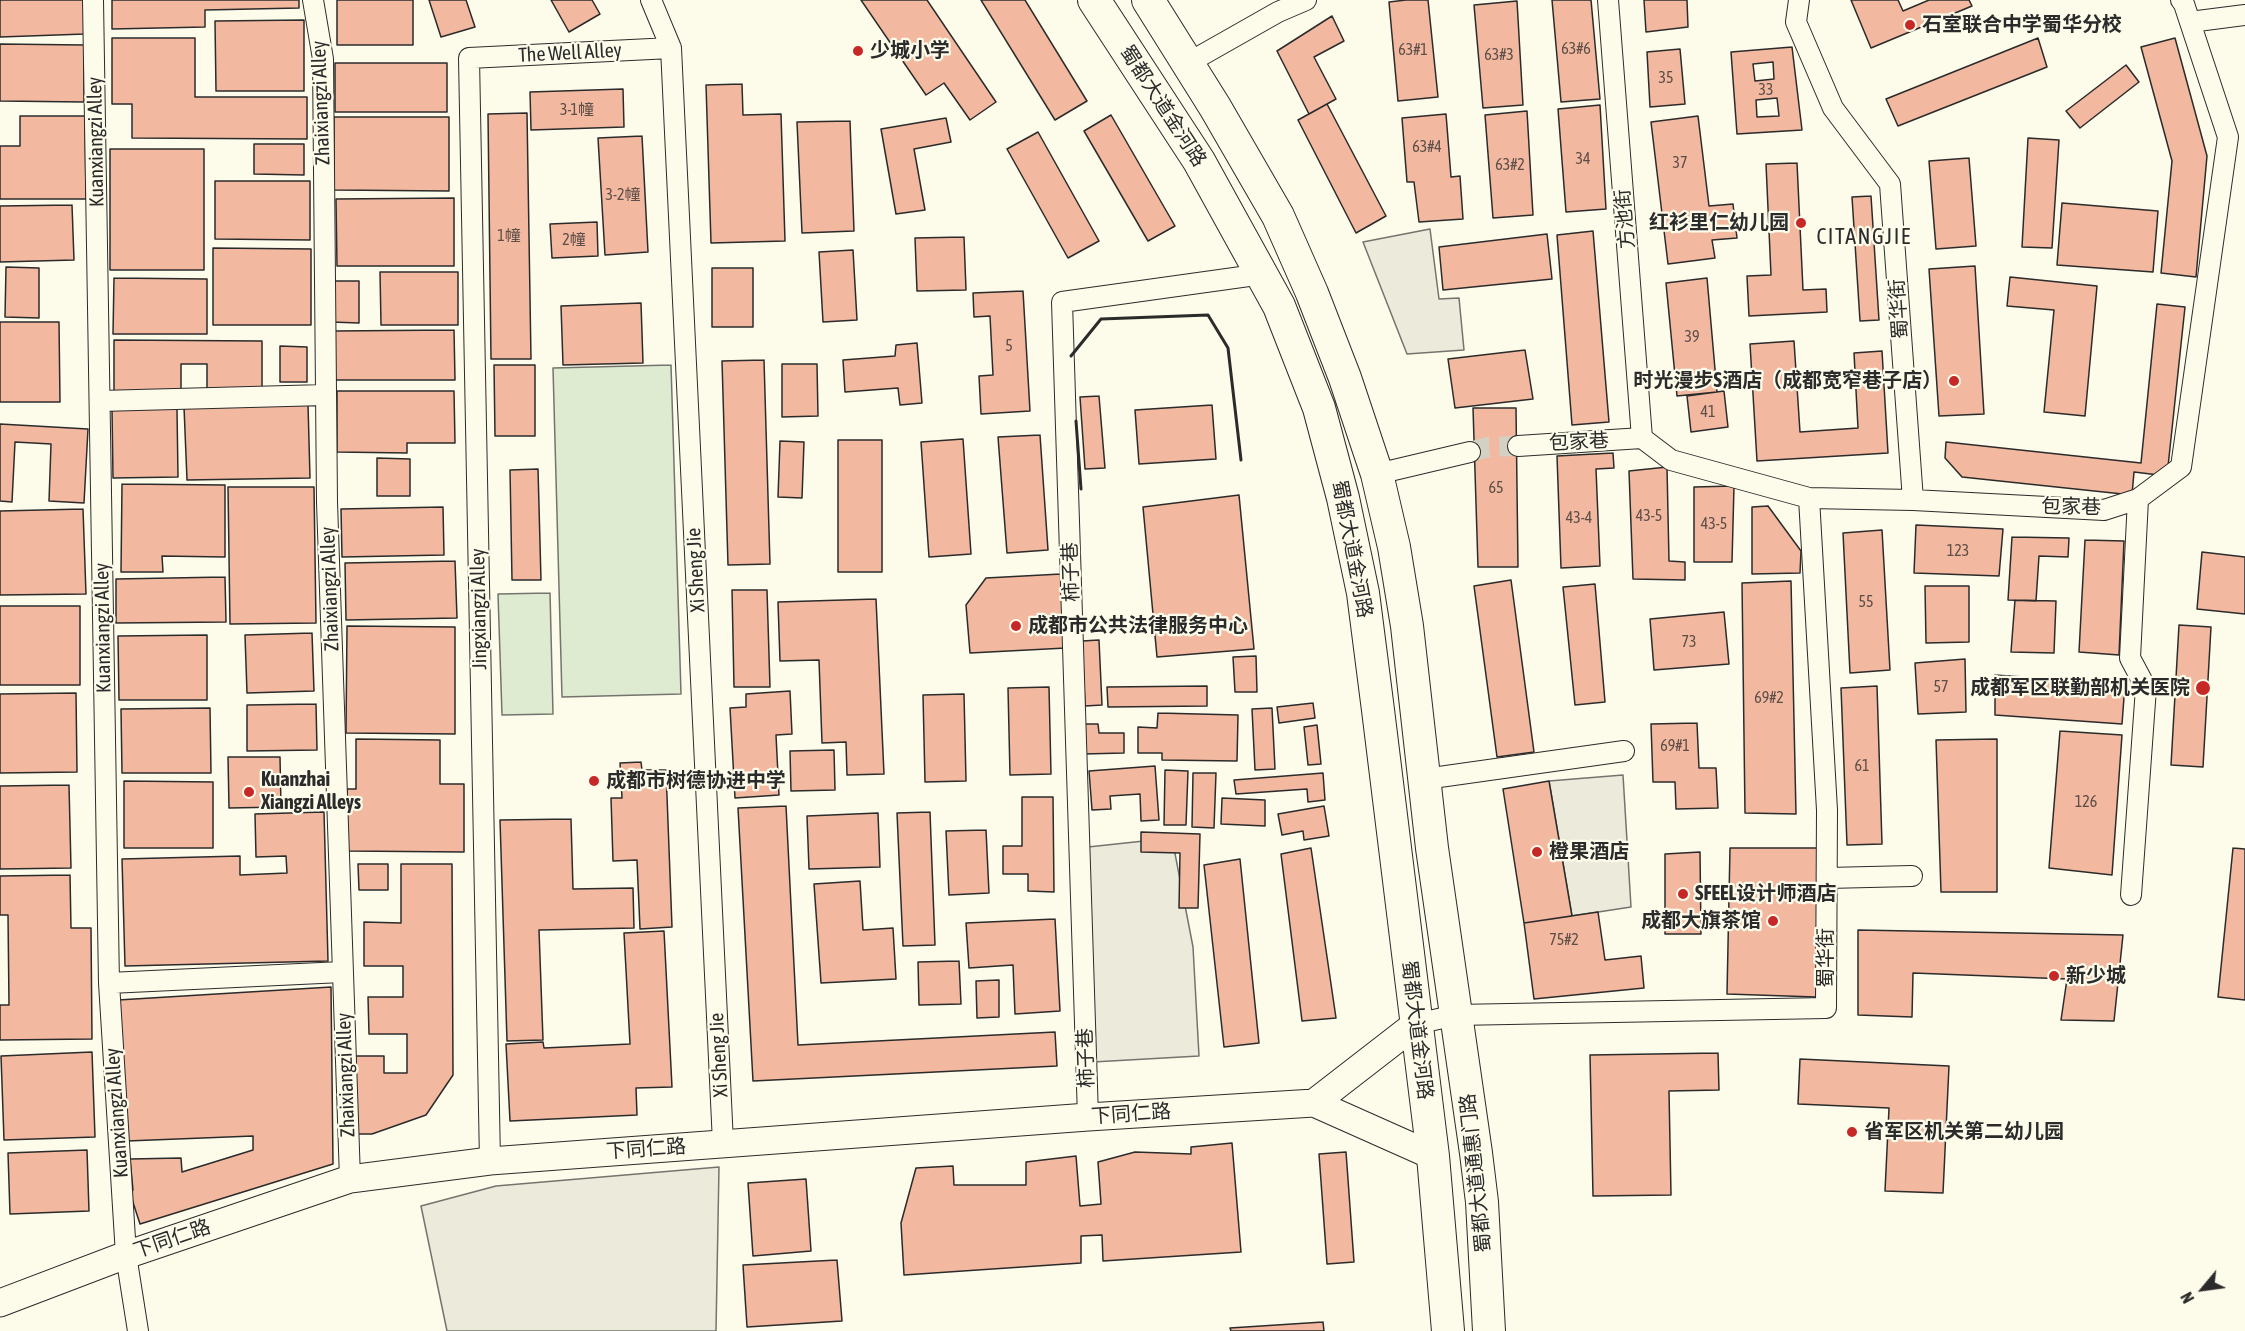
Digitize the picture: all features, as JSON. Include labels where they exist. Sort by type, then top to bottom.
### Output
[{"type":"main road","name":"蜀都大道金河路","points":[[1094,0],[1199,161],[1263,274],[1279,306],[1319,408],[1344,498],[1363,593],[1433,1156]]},
{"type":"main road","name":"蜀都大道金河路","points":[[1148,0],[1278,216],[1345,378],[1377,474],[1394,547],[1407,626],[1456,1015]]},
{"type":"main road","name":"蜀都大道通惠门路","points":[[1456,1015],[1482,1202],[1489,1331]]},
{"type":"main road","points":[[1416,1024],[1476,1153]]},
{"type":"main road","name":"蜀都大道通惠门路","points":[[1433,1156],[1448,1331]]},
{"type":"street","name":"Kuanxiangzi Alley","points":[[93,0],[109,983],[126,1255],[138,1331]]},
{"type":"street","name":"Zhaixiangzi Alley","points":[[313,0],[324,59],[327,502],[350,1179]]},
{"type":"street","name":"Xi Sheng Jie","points":[[651,0],[671,48],[723,1143]]},
{"type":"street","points":[[1188,63],[1278,12],[1306,0]]},
{"type":"street","name":"方池街","points":[[1608,0],[1642,438]]},
{"type":"street","name":"蜀华街","points":[[1799,0],[1796,22],[1833,108],[1890,184],[1913,500]]},
{"type":"street","name":"包家巷","points":[[1518,446],[1642,438],[1671,460],[1809,498],[1913,500],[2104,510],[2138,499],[2181,467],[2229,137],[2181,0]]},
{"type":"street","points":[[2190,22],[2245,15]]},
{"type":"street","name":"The Well Alley","points":[[469,58],[671,48]]},
{"type":"street","name":"Jingxiangzi Alley","points":[[469,58],[490,1161]]},
{"type":"street","name":"柿子巷","points":[[1088,1117],[1062,302],[1263,274]]},
{"type":"street","points":[[100,401],[325,395]]},
{"type":"street","points":[[1377,474],[1470,452]]},
{"type":"street","name":"蜀华街","points":[[1416,1024],[1456,1015],[1826,1008],[1827,810],[1809,498]]},
{"type":"street","points":[[2131,895],[2146,688],[2130,658],[2138,499]]},
{"type":"street","points":[[1425,779],[1624,751]]},
{"type":"street","points":[[1827,878],[1912,876]]},
{"type":"street","points":[[109,983],[342,972]]},
{"type":"street","points":[[1314,1103],[1416,1024]]},
{"type":"street","name":"下同仁路","points":[[0,1303],[126,1255],[350,1179],[490,1161],[1088,1117],[1314,1103],[1433,1156]]},
{"type":"green space","points":[[671,365],[681,694],[562,697],[553,368]]},
{"type":"green space","points":[[550,593],[553,714],[502,715],[498,594]]},
{"type":"shaded area","points":[[1430,229],[1439,299],[1459,298],[1464,350],[1407,354],[1363,242]]},
{"type":"shaded area","points":[[1623,775],[1631,907],[1572,916],[1549,781]]},
{"type":"shaded area","points":[[1172,838],[1193,947],[1199,1056],[1093,1062],[1088,847]]},
{"type":"shaded area","points":[[719,1167],[716,1331],[447,1331],[421,1206],[496,1186]]},
{"type":"building","points":[[0,0],[84,0],[85,34],[0,37]]},
{"type":"building","points":[[112,0],[299,0],[299,8],[205,10],[205,27],[112,29]]},
{"type":"building","points":[[337,0],[413,0],[413,45],[337,45]]},
{"type":"building","points":[[429,0],[466,0],[475,27],[441,37]]},
{"type":"building","points":[[551,0],[592,0],[600,14],[569,32]]},
{"type":"building","points":[[861,0],[927,0],[996,102],[970,120],[944,83],[926,95]]},
{"type":"building","points":[[981,0],[1025,0],[1087,101],[1055,120]]},
{"type":"building","points":[[1428,0],[1438,97],[1398,101],[1389,2]]},
{"type":"building","points":[[1552,0],[1591,0],[1600,99],[1561,102]]},
{"type":"building","points":[[1644,0],[1687,0],[1688,27],[1646,32]]},
{"type":"building","name":"石室联合中学蜀华分校","points":[[1851,0],[1898,0],[1903,11],[1929,0],[1969,0],[1972,6],[1871,48]]},
{"type":"building","points":[[1517,1],[1523,105],[1483,108],[1474,5]]},
{"type":"building","points":[[1332,16],[1344,41],[1314,57],[1336,99],[1309,114],[1277,51]]},
{"type":"building","points":[[304,20],[304,91],[216,91],[215,21]]},
{"type":"building","points":[[112,38],[195,38],[195,97],[307,97],[307,139],[132,138],[132,104],[112,104]]},
{"type":"building","points":[[2038,38],[2047,67],[1898,126],[1886,99]]},
{"type":"building","points":[[2175,38],[2207,156],[2196,277],[2161,273],[2172,161],[2141,47]]},
{"type":"building","points":[[0,44],[84,45],[84,102],[0,101]]},
{"type":"building","points":[[1792,47],[1802,130],[1737,134],[1731,52]],"holes":[[[1773,62],[1774,79],[1755,81],[1753,64]],[[1777,98],[1779,116],[1757,117],[1756,100]]]},
{"type":"building","points":[[1680,49],[1685,104],[1650,107],[1647,52]]},
{"type":"building","points":[[335,63],[447,63],[447,112],[335,112]]},
{"type":"building","points":[[2126,65],[2139,82],[2080,128],[2066,111]]},
{"type":"building","points":[[742,84],[743,115],[781,114],[785,241],[711,243],[706,85]]},
{"type":"building","points":[[623,89],[624,127],[531,130],[530,92]]},
{"type":"building","points":[[1327,104],[1386,216],[1356,233],[1298,120]]},
{"type":"building","points":[[1600,105],[1606,209],[1566,212],[1558,109]]},
{"type":"building","points":[[1527,111],[1533,215],[1493,218],[1485,115]]},
{"type":"building","points":[[527,113],[531,359],[491,359],[488,114]]},
{"type":"building","points":[[1446,114],[1451,177],[1460,176],[1463,219],[1419,222],[1414,182],[1407,182],[1402,118]]},
{"type":"building","points":[[1111,115],[1175,226],[1148,241],[1084,131]]},
{"type":"building","points":[[20,116],[85,116],[86,199],[0,199],[0,146],[20,146]]},
{"type":"building","points":[[1698,116],[1709,206],[1733,204],[1737,238],[1712,240],[1715,258],[1668,264],[1651,122]]},
{"type":"building","points":[[334,117],[449,117],[449,191],[334,190]]},
{"type":"building","points":[[946,118],[951,142],[914,149],[925,210],[896,214],[881,129]]},
{"type":"building","points":[[850,121],[854,231],[802,233],[797,122]]},
{"type":"building","points":[[1038,132],[1099,241],[1068,258],[1007,149]]},
{"type":"building","points":[[642,136],[648,252],[605,255],[598,138]]},
{"type":"building","points":[[2028,138],[2059,140],[2052,248],[2022,247]]},
{"type":"building","points":[[254,144],[304,144],[304,175],[254,174]]},
{"type":"building","points":[[110,149],[204,149],[204,270],[110,270]]},
{"type":"building","points":[[1969,158],[1976,246],[1936,249],[1929,161]]},
{"type":"building","points":[[1797,163],[1803,290],[1826,289],[1827,312],[1749,316],[1747,276],[1771,275],[1766,164]]},
{"type":"building","points":[[215,181],[310,181],[310,240],[215,239]]},
{"type":"building","points":[[1871,196],[1879,320],[1860,321],[1852,197]]},
{"type":"building","points":[[454,198],[454,266],[337,266],[336,199]]},
{"type":"building","points":[[2062,203],[2158,211],[2153,272],[2057,265]]},
{"type":"building","points":[[72,205],[74,260],[0,262],[0,206]]},
{"type":"building","points":[[597,222],[598,256],[552,258],[550,224]]},
{"type":"building","points":[[1593,231],[1609,422],[1572,425],[1557,235]]},
{"type":"building","points":[[1547,234],[1552,279],[1443,290],[1439,247]]},
{"type":"building","points":[[964,237],[966,290],[917,291],[915,238]]},
{"type":"building","points":[[213,248],[311,249],[311,325],[213,325]]},
{"type":"building","points":[[853,250],[857,320],[823,322],[819,252]]},
{"type":"building","points":[[1975,266],[1984,414],[1939,416],[1929,269]]},
{"type":"building","points":[[6,267],[39,268],[39,318],[5,317]]},
{"type":"building","points":[[712,268],[753,268],[753,327],[712,327]]},
{"type":"building","points":[[380,272],[458,272],[458,325],[381,325]]},
{"type":"building","points":[[2010,277],[2097,286],[2085,416],[2044,412],[2054,310],[2007,306]]},
{"type":"building","points":[[114,278],[207,279],[207,334],[113,334]]},
{"type":"building","points":[[1707,278],[1717,392],[1677,396],[1666,283]]},
{"type":"building","points":[[332,281],[359,281],[359,323],[331,322]]},
{"type":"building","points":[[1023,291],[1030,411],[981,414],[979,376],[993,375],[990,316],[974,317],[973,293]]},
{"type":"building","points":[[641,303],[643,363],[563,365],[561,306]]},
{"type":"building","points":[[2157,304],[2185,307],[2167,476],[2134,472],[2132,495],[1962,477],[1945,458],[1946,442],[2141,463]]},
{"type":"building","points":[[0,322],[59,322],[60,402],[0,402]]},
{"type":"building","points":[[454,330],[455,380],[334,380],[334,331]]},
{"type":"building","points":[[114,340],[262,341],[262,392],[207,392],[207,364],[181,364],[181,392],[114,392]]},
{"type":"building","points":[[1794,341],[1800,432],[1858,428],[1854,353],[1882,351],[1888,453],[1757,461],[1750,344]]},
{"type":"building","points":[[917,343],[922,403],[900,405],[898,388],[845,392],[843,360],[895,356],[896,345]]},
{"type":"building","points":[[280,346],[307,347],[307,382],[280,382]]},
{"type":"building","points":[[1525,350],[1533,399],[1455,408],[1448,359]]},
{"type":"building","points":[[764,360],[770,564],[728,565],[722,361]]},
{"type":"building","points":[[782,364],[817,364],[818,416],[782,417]]},
{"type":"building","points":[[494,365],[535,365],[535,436],[495,436]]},
{"type":"building","points":[[337,391],[454,391],[455,443],[407,443],[407,453],[337,452]]},
{"type":"building","points":[[1724,391],[1728,427],[1691,432],[1687,396]]},
{"type":"building","points":[[1099,396],[1105,468],[1085,469],[1080,397]]},
{"type":"building","points":[[308,404],[310,478],[187,480],[184,407]]},
{"type":"building","points":[[1212,405],[1216,459],[1139,464],[1135,410]]},
{"type":"building","points":[[1473,408],[1516,408],[1518,567],[1478,567]]},
{"type":"building","points":[[112,409],[177,409],[178,477],[113,478]]},
{"type":"building","points":[[0,424],[88,429],[84,503],[49,501],[51,444],[15,442],[12,502],[0,501]]},
{"type":"building","points":[[1040,435],[1048,550],[1007,553],[998,437]]},
{"type":"building","points":[[963,439],[971,554],[929,557],[921,442]]},
{"type":"building","points":[[838,440],[882,440],[882,572],[838,572]]},
{"type":"building","points":[[780,441],[804,442],[802,498],[778,497]]},
{"type":"building","points":[[1613,453],[1614,468],[1596,469],[1600,566],[1561,568],[1557,456]]},
{"type":"building","points":[[377,458],[410,459],[410,496],[377,496]]},
{"type":"building","points":[[1667,467],[1669,561],[1685,562],[1685,580],[1633,579],[1629,471]]},
{"type":"building","points":[[538,469],[541,580],[512,580],[510,470]]},
{"type":"building","points":[[122,484],[225,485],[225,557],[162,556],[163,572],[121,572]]},
{"type":"building","points":[[1734,486],[1732,562],[1694,562],[1694,487]]},
{"type":"building","points":[[228,487],[314,487],[316,623],[230,624]]},
{"type":"building","points":[[1239,495],[1254,649],[1157,657],[1143,507]]},
{"type":"building","points":[[1768,506],[1801,551],[1800,573],[1752,574],[1752,507]]},
{"type":"building","points":[[443,507],[444,555],[342,557],[341,509]]},
{"type":"building","points":[[83,509],[86,594],[0,595],[0,511]]},
{"type":"building","points":[[1916,525],[2003,529],[1999,576],[1914,573]]},
{"type":"building","points":[[1882,530],[1890,670],[1850,673],[1843,533]]},
{"type":"building","points":[[2012,537],[2069,538],[2068,557],[2039,556],[2036,601],[2008,600]]},
{"type":"building","points":[[2085,540],[2124,541],[2119,655],[2079,652]]},
{"type":"building","points":[[2202,552],[2245,557],[2245,614],[2197,609]]},
{"type":"building","points":[[455,561],[457,618],[346,620],[345,563]]},
{"type":"building","name":"成都市公共法律服务中心","points":[[1061,574],[1066,648],[970,653],[966,605],[986,578]]},
{"type":"building","points":[[225,577],[226,622],[116,623],[116,579]]},
{"type":"building","points":[[1511,580],[1534,752],[1497,757],[1474,586]]},
{"type":"building","points":[[1791,581],[1796,814],[1745,813],[1742,583]]},
{"type":"building","points":[[1595,584],[1605,702],[1575,705],[1563,587]]},
{"type":"building","points":[[1925,586],[1969,586],[1969,642],[1926,643]]},
{"type":"building","points":[[732,590],[767,590],[770,687],[734,687]]},
{"type":"building","points":[[876,599],[884,774],[847,775],[846,742],[822,743],[819,660],[780,661],[778,602]]},
{"type":"building","points":[[2015,600],[2056,601],[2054,653],[2011,652]]},
{"type":"building","points":[[0,606],[80,606],[80,685],[0,685]]},
{"type":"building","points":[[1724,612],[1729,664],[1654,670],[1650,619]]},
{"type":"building","points":[[2179,625],[2211,627],[2203,767],[2171,765]]},
{"type":"building","points":[[347,626],[455,627],[455,734],[346,733]]},
{"type":"building","points":[[312,633],[314,691],[247,693],[245,635]]},
{"type":"building","points":[[207,635],[207,700],[119,700],[118,636]]},
{"type":"building","points":[[1099,640],[1102,705],[1085,706],[1082,641]]},
{"type":"building","points":[[1256,656],[1257,692],[1235,692],[1233,657]]},
{"type":"building","points":[[1965,659],[1966,712],[1918,714],[1915,663]]},
{"type":"building","points":[[1995,675],[2125,684],[2122,724],[1995,715]]},
{"type":"building","points":[[1207,686],[1207,706],[1108,707],[1107,687]]},
{"type":"building","points":[[1877,686],[1882,844],[1847,845],[1841,688]]},
{"type":"building","points":[[1049,687],[1051,774],[1010,775],[1008,688]]},
{"type":"building","points":[[790,691],[792,734],[776,735],[779,795],[735,798],[730,708],[746,707],[746,694]]},
{"type":"building","points":[[76,693],[77,772],[0,773],[0,694]]},
{"type":"building","points":[[964,694],[966,781],[925,782],[923,695]]},
{"type":"building","points":[[1313,703],[1315,718],[1279,723],[1277,707]]},
{"type":"building","points":[[316,704],[317,750],[247,751],[247,705]]},
{"type":"building","points":[[210,708],[211,773],[122,773],[121,709]]},
{"type":"building","points":[[1272,708],[1275,769],[1255,770],[1252,709]]},
{"type":"building","points":[[1158,713],[1238,715],[1237,761],[1162,760],[1162,753],[1138,753],[1138,727],[1157,728]]},
{"type":"building","points":[[1697,723],[1699,768],[1716,768],[1718,808],[1676,809],[1675,782],[1653,782],[1651,724]]},
{"type":"building","points":[[1083,724],[1098,724],[1099,733],[1124,733],[1124,753],[1083,754]]},
{"type":"building","points":[[1317,725],[1321,764],[1308,765],[1304,727]]},
{"type":"building","points":[[2060,731],[2122,735],[2112,875],[2049,868]]},
{"type":"building","points":[[356,739],[440,740],[440,784],[464,784],[464,852],[347,851],[347,789],[356,789]]},
{"type":"building","points":[[1997,739],[1997,892],[1941,892],[1936,740]]},
{"type":"building","points":[[834,750],[835,790],[791,791],[790,751]]},
{"type":"building","points":[[228,757],[280,757],[281,807],[229,808]]},
{"type":"building","points":[[641,762],[642,770],[666,770],[672,927],[640,929],[637,860],[613,861],[611,798],[622,798],[620,763]]},
{"type":"building","points":[[1155,766],[1159,820],[1141,821],[1140,794],[1110,796],[1111,809],[1092,810],[1089,771]]},
{"type":"building","points":[[1165,770],[1188,771],[1186,825],[1164,825]]},
{"type":"building","points":[[1193,773],[1216,773],[1214,828],[1192,827]]},
{"type":"building","points":[[1323,773],[1325,800],[1308,802],[1307,789],[1236,794],[1234,780]]},
{"type":"building","points":[[124,781],[213,782],[213,848],[124,848]]},
{"type":"building","name":"橙果酒店","points":[[1549,781],[1572,916],[1524,923],[1503,789]]},
{"type":"building","points":[[69,785],[71,868],[0,869],[0,786]]},
{"type":"building","points":[[1022,797],[1053,797],[1054,892],[1028,891],[1028,874],[1003,874],[1003,846],[1022,846]]},
{"type":"building","points":[[1222,798],[1265,800],[1265,826],[1221,824]]},
{"type":"building","points":[[786,806],[798,1045],[1055,1032],[1057,1066],[753,1081],[738,808]]},
{"type":"building","points":[[1324,806],[1329,836],[1304,840],[1303,831],[1282,835],[1278,814]]},
{"type":"building","points":[[324,812],[328,961],[125,966],[122,859],[240,856],[240,875],[287,873],[286,856],[256,857],[255,814]]},
{"type":"building","points":[[930,812],[935,945],[903,946],[897,813]]},
{"type":"building","points":[[878,813],[880,867],[809,869],[807,816]]},
{"type":"building","points":[[571,819],[573,889],[633,888],[634,928],[539,930],[543,1040],[507,1041],[500,820]]},
{"type":"building","points":[[986,830],[989,893],[949,895],[946,831]]},
{"type":"building","points":[[1141,832],[1200,834],[1198,908],[1179,908],[1180,853],[1141,852]]},
{"type":"building","points":[[1311,848],[1336,1018],[1302,1021],[1281,854]]},
{"type":"building","name":"成都大旗茶馆","points":[[1730,848],[1820,848],[1816,997],[1727,994]]},
{"type":"building","points":[[2233,848],[2245,849],[2245,1000],[2218,997]]},
{"type":"building","name":"SFEEL设计师酒店","points":[[1700,852],[1701,934],[1665,934],[1665,854]]},
{"type":"building","points":[[1240,859],[1259,1043],[1224,1047],[1204,865]]},
{"type":"building","points":[[358,864],[388,864],[388,890],[359,890]]},
{"type":"building","points":[[401,864],[452,864],[453,1075],[426,1115],[372,1134],[353,1134],[352,1056],[384,1056],[384,1073],[407,1073],[407,1034],[369,1034],[368,997],[403,997],[403,966],[364,966],[364,922],[401,923]]},
{"type":"building","points":[[70,875],[71,928],[91,928],[92,1039],[0,1040],[0,1005],[9,1005],[8,915],[0,915],[0,876]]},
{"type":"building","points":[[860,881],[863,930],[893,928],[896,979],[821,983],[814,884]]},
{"type":"building","points":[[1598,912],[1605,960],[1641,956],[1644,988],[1534,999],[1524,923]]},
{"type":"building","points":[[1055,919],[1060,1011],[1015,1014],[1013,965],[969,968],[966,923]]},
{"type":"building","name":"新少城","points":[[1858,930],[2123,935],[2114,1021],[2061,1020],[2067,979],[1913,973],[1912,1017],[1858,1015]]},
{"type":"building","points":[[664,931],[672,1087],[636,1088],[637,1115],[510,1121],[506,1044],[543,1042],[544,1048],[630,1044],[624,933]]},
{"type":"building","points":[[959,961],[961,1004],[919,1005],[918,962]]},
{"type":"building","points":[[999,980],[999,1017],[977,1018],[976,981]]},
{"type":"building","points":[[331,987],[333,1164],[140,1224],[129,1190],[133,1190],[130,1159],[181,1158],[182,1172],[253,1150],[253,1136],[127,1141],[118,1000]]},
{"type":"building","points":[[92,1052],[95,1137],[4,1140],[1,1056]]},
{"type":"building","points":[[1718,1053],[1719,1090],[1669,1091],[1671,1195],[1593,1196],[1590,1055]]},
{"type":"building","points":[[1800,1059],[1949,1066],[1943,1193],[1885,1191],[1889,1108],[1798,1104]]},
{"type":"building","points":[[1232,1143],[1241,1252],[1103,1261],[1102,1235],[1081,1236],[1081,1263],[904,1275],[901,1223],[916,1168],[953,1166],[954,1185],[1026,1185],[1026,1162],[1076,1156],[1080,1206],[1101,1204],[1098,1162],[1135,1152],[1191,1154],[1191,1147]]},
{"type":"building","points":[[87,1150],[89,1211],[10,1214],[8,1153]]},
{"type":"building","points":[[1346,1152],[1354,1262],[1327,1264],[1319,1154]]},
{"type":"building","points":[[806,1179],[811,1251],[753,1256],[748,1183]]},
{"type":"building","points":[[837,1260],[842,1321],[747,1327],[743,1265]]},
{"type":"building","points":[[1323,1322],[1324,1331],[1231,1331],[1230,1328]]},
{"type":"tunnel","points":[[1470,452],[1488,447],[1518,446]]},
{"type":"wall","points":[[1071,356],[1101,319],[1208,315],[1228,348],[1241,460]]},
{"type":"wall","points":[[1076,421],[1081,489]]},
{"type":"place","name":"石室联合中学蜀华分校","points":[[1910,25]]},
{"type":"place","name":"少城小学","points":[[858,51]]},
{"type":"place","name":"红衫里仁幼儿园","points":[[1801,223]]},
{"type":"place","name":"时光漫步S酒店（成都宽窄巷子店）","points":[[1954,381]]},
{"type":"place","name":"成都市公共法律服务中心","points":[[1016,626]]},
{"type":"place","name":"成都军区联勤部机关医院","points":[[2203,688]]},
{"type":"place","name":"成都市树德协进中学","points":[[594,781]]},
{"type":"place","name":"Kuanzhai Xiangzi Alleys","points":[[249,792]]},
{"type":"place","name":"橙果酒店","points":[[1537,852]]},
{"type":"place","name":"SFEEL设计师酒店","points":[[1683,894]]},
{"type":"place","name":"成都大旗茶馆","points":[[1773,921]]},
{"type":"place","name":"新少城","points":[[2054,976]]},
{"type":"place","name":"省军区机关第二幼儿园","points":[[1852,1132]]},
{"type":"district","name":"CITANGJIE","points":[[1864,237]]}]
